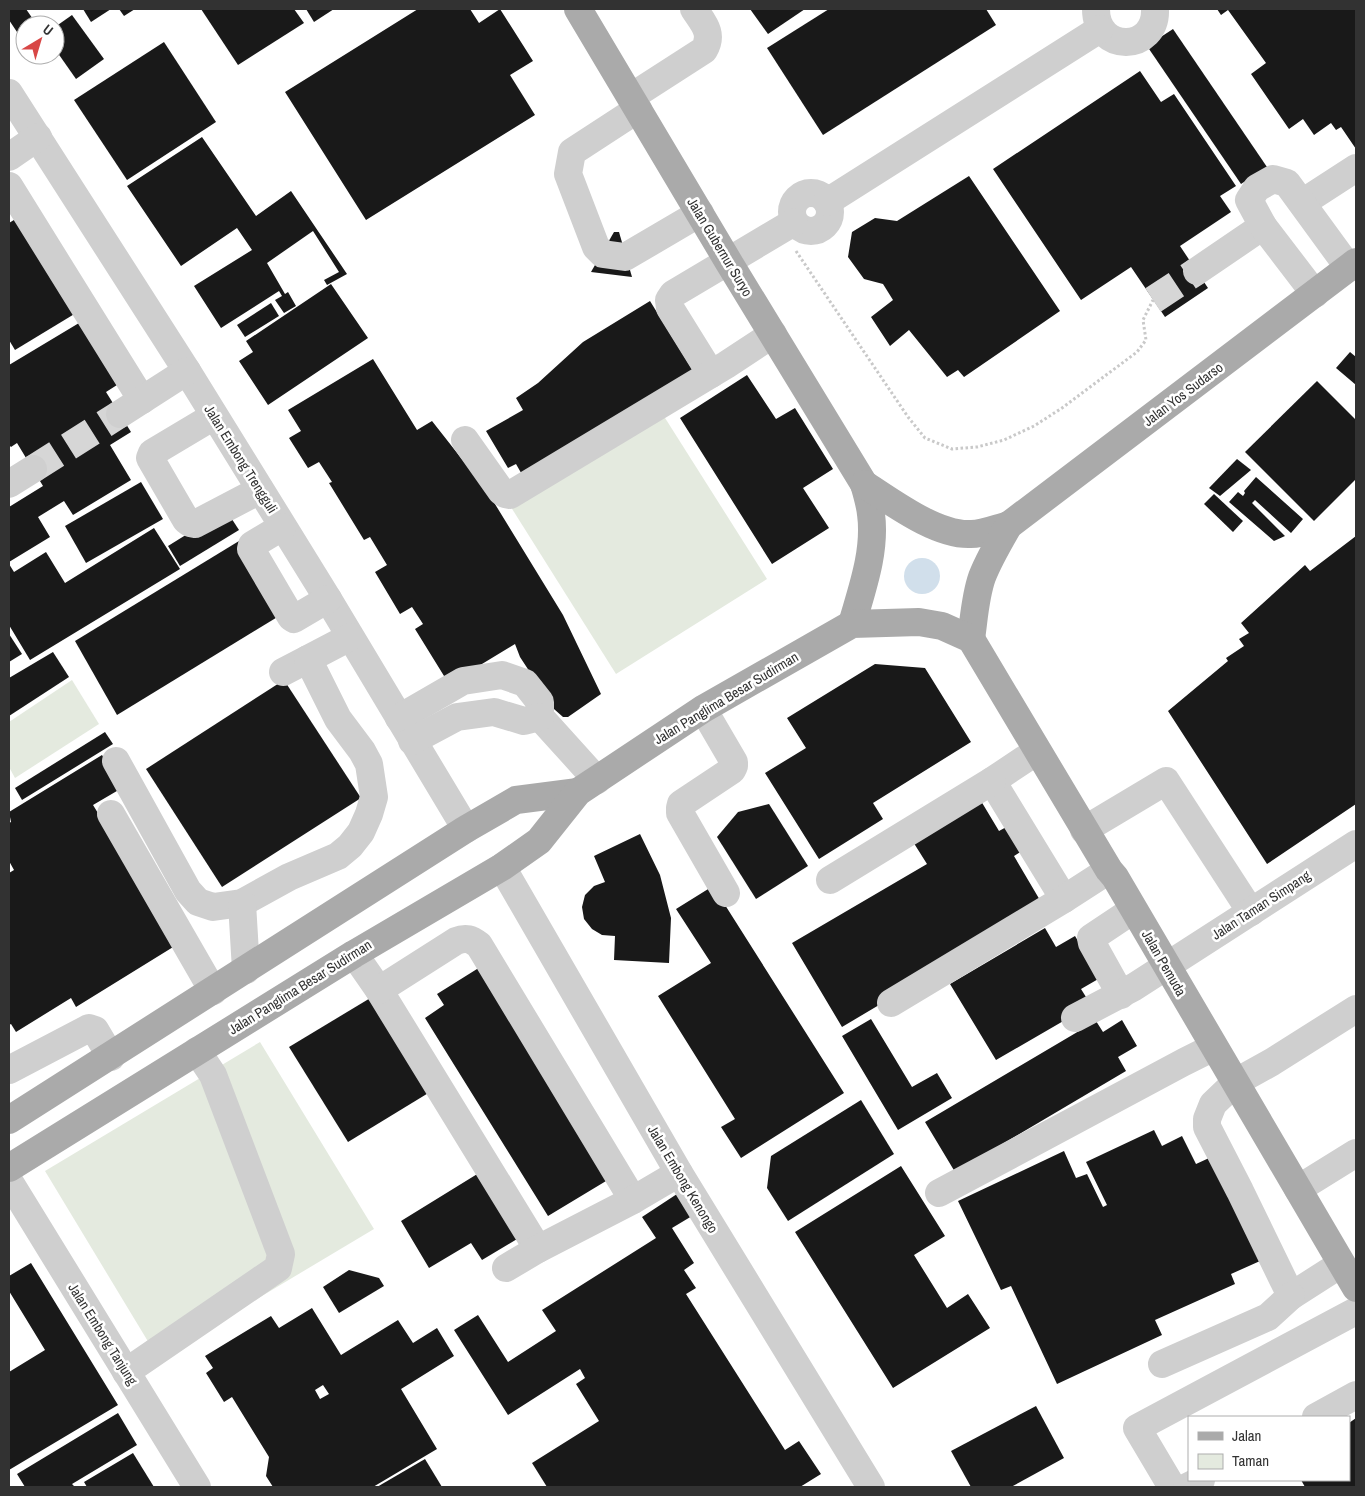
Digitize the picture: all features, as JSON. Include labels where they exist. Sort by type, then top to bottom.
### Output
[{"type":"main road","name":"Jalan Gubernur Suryo","points":[[578,9],[864,484],[871,514],[872,536],[867,570],[852,624]]},
{"type":"main road","name":"Jalan Yos Sudarso","points":[[1009,525],[1353,265]]},
{"type":"main road","name":"Jalan Gubernur Suryo","points":[[864,484],[903,509],[944,530],[971,534],[1009,525]]},
{"type":"main road","points":[[852,624],[919,622],[942,626],[971,639],[981,579],[993,552],[1009,525]]},
{"type":"main road","name":"Jalan Panglima Besar Sudirman","points":[[9,1168],[354,954],[502,867],[539,841],[587,786],[703,709],[852,624]]},
{"type":"main road","name":"Jalan Pemuda","points":[[971,639],[1084,830],[1115,877],[1356,1288]]},
{"type":"main road","name":"Jalan Panglima Besar Sudirman","points":[[9,1120],[516,800],[587,786]]},
{"type":"street","points":[[694,9],[708,32],[709,41],[704,50],[572,152],[568,174],[596,247],[603,254],[625,257],[700,213]]},
{"type":"street","points":[[711,374],[670,308],[669,300],[673,294],[788,226],[793,206],[797,199],[805,194],[813,193],[821,196],[828,202],[1098,19],[1107,37],[1127,43],[1146,35],[1152,27],[1155,9]]},
{"type":"street","name":"Jalan Embong Trengguli","points":[[9,93],[187,371],[328,600],[466,830]]},
{"type":"street","points":[[9,157],[38,137]]},
{"type":"street","points":[[1302,202],[1356,168]]},
{"type":"street","points":[[1315,294],[1263,226],[1249,200],[1256,188],[1273,179],[1287,183],[1353,265]]},
{"type":"street","points":[[9,186],[131,407],[187,371]]},
{"type":"street","points":[[1197,271],[1263,226]]},
{"type":"street","points":[[465,440],[501,491],[505,494],[510,494],[711,374],[773,334]]},
{"type":"street","points":[[214,416],[150,455],[186,520],[195,524],[260,490]]},
{"type":"street","points":[[9,484],[33,469]]},
{"type":"street","points":[[282,527],[252,545],[251,549],[291,617],[294,619],[328,600]]},
{"type":"street","points":[[283,672],[350,637]]},
{"type":"street","points":[[116,762],[188,891],[198,902],[213,907],[242,903],[289,877],[338,856],[350,846],[361,832],[369,814],[374,797],[369,764],[362,751],[338,719],[308,659]]},
{"type":"street","points":[[399,718],[463,681],[502,675],[524,683],[540,702],[540,717],[587,786]]},
{"type":"street","points":[[703,709],[734,762],[734,766],[732,770],[681,804],[680,813],[726,893]]},
{"type":"street","points":[[412,741],[457,717],[494,712],[524,721],[540,717]]},
{"type":"street","points":[[830,880],[992,781],[1037,751]]},
{"type":"street","points":[[992,781],[1064,899]]},
{"type":"street","points":[[1084,830],[1166,781],[1251,912]]},
{"type":"street","points":[[111,814],[213,991]]},
{"type":"street","name":"Jalan Taman Simpang","points":[[1075,1018],[1121,995],[1356,844]]},
{"type":"street","name":"Jalan Embong Kenongo","points":[[502,867],[678,1173],[871,1487]]},
{"type":"street","points":[[891,1003],[1109,870]]},
{"type":"street","points":[[242,903],[246,970]]},
{"type":"street","points":[[1121,995],[1091,938],[1133,910]]},
{"type":"street","points":[[379,990],[456,941],[463,938],[472,939],[480,945],[633,1200]]},
{"type":"street","points":[[354,954],[379,990],[538,1249]]},
{"type":"street","points":[[1291,1296],[1207,1127],[1207,1119],[1213,1104],[1236,1082],[1272,1062],[1356,1009]]},
{"type":"street","points":[[9,1070],[89,1028],[95,1030],[111,1057]]},
{"type":"street","points":[[939,1193],[1184,1062],[1214,1048]]},
{"type":"street","points":[[126,1372],[278,1268],[281,1254],[213,1075],[197,1051]]},
{"type":"street","points":[[1296,1186],[1329,1170],[1349,1156]]},
{"type":"street","points":[[506,1268],[538,1249],[633,1200],[678,1173]]},
{"type":"street","name":"Jalan Embong Tanjung","points":[[9,1181],[197,1487]]},
{"type":"street","points":[[1162,1364],[1268,1317],[1291,1296],[1341,1264]]},
{"type":"street","points":[[1172,1487],[1137,1428],[1356,1311]]},
{"type":"street","points":[[1318,1416],[1356,1395]]},
{"type":"street","points":[[1187,1487],[1199,1481]]},
{"type":"path","points":[[788,226],[914,424],[925,438],[952,449],[977,447],[1004,440],[1034,426],[1070,402],[1137,352],[1146,340],[1143,320],[1153,300]]},
{"type":"green space","points":[[660,410],[767,579],[616,674],[509,504]]},
{"type":"green space","points":[[72,680],[99,724],[15,778],[9,767],[9,722]]},
{"type":"green space","points":[[260,1042],[374,1229],[158,1358],[45,1171]]},
{"type":"shaded area","points":[[922,558],[929,559],[935,563],[939,569],[939,583],[935,589],[929,593],[922,594],[915,593],[909,589],[905,583],[904,576],[905,569],[909,563],[915,559]]},
{"type":"building","points":[[9,9],[26,9],[30,15],[15,15],[15,29],[9,20]]},
{"type":"building","points":[[83,9],[111,9],[91,22]]},
{"type":"building","points":[[119,9],[135,9],[124,16]]},
{"type":"building","points":[[201,9],[294,9],[304,23],[238,65]]},
{"type":"building","points":[[306,9],[334,9],[314,22]]},
{"type":"building","points":[[418,9],[470,9],[479,23],[500,9],[533,61],[510,75],[535,115],[366,220],[285,92]]},
{"type":"building","points":[[750,9],[805,9],[768,34]]},
{"type":"building","points":[[829,9],[986,9],[996,25],[823,135],[767,48]]},
{"type":"building","points":[[1217,9],[1356,9],[1356,149],[1341,127],[1336,130],[1331,123],[1314,135],[1303,119],[1289,129],[1251,74],[1266,63],[1228,10],[1221,15]]},
{"type":"building","points":[[72,15],[104,59],[76,79],[65,63],[65,20]]},
{"type":"building","points":[[1173,29],[1267,167],[1241,184],[1147,46]]},
{"type":"building","points":[[164,42],[216,122],[127,180],[74,100]]},
{"type":"building","points":[[1140,71],[1161,102],[1174,94],[1236,186],[1220,196],[1231,212],[1180,246],[1208,288],[1165,317],[1131,267],[1081,300],[993,169]]},
{"type":"building","points":[[202,137],[256,216],[291,191],[347,274],[327,285],[324,280],[339,272],[313,231],[267,263],[285,294],[288,292],[296,306],[284,313],[275,300],[282,296],[279,291],[221,328],[194,286],[252,250],[237,228],[181,266],[127,186]]},
{"type":"building","points":[[969,176],[1060,311],[964,377],[958,370],[947,377],[909,330],[890,346],[871,317],[893,300],[883,284],[864,279],[848,257],[852,232],[875,218],[897,221]]},
{"type":"building","points":[[22,215],[81,310],[15,350],[9,340],[9,223]]},
{"type":"building","points":[[614,232],[619,232],[632,277],[591,272]]},
{"type":"building","points":[[331,284],[368,338],[268,405],[239,361],[253,352],[246,341]]},
{"type":"building","points":[[650,301],[695,374],[524,478],[516,464],[508,468],[486,431],[523,410],[516,398],[538,383],[583,342]]},
{"type":"building","points":[[271,303],[279,316],[245,337],[237,325]]},
{"type":"building","points":[[79,323],[117,385],[106,392],[131,432],[110,445],[131,480],[73,515],[64,501],[38,517],[50,537],[9,562],[9,507],[43,486],[17,443],[11,447],[9,445],[9,365]]},
{"type":"building","points":[[1350,352],[1356,357],[1356,385],[1336,368]]},
{"type":"building","points":[[373,359],[417,430],[432,421],[487,491],[563,615],[601,694],[568,717],[563,717],[554,709],[520,657],[515,644],[449,684],[415,629],[423,624],[412,607],[400,614],[375,572],[387,565],[370,537],[364,540],[329,483],[332,482],[319,462],[308,468],[289,438],[301,431],[288,410]]},
{"type":"building","points":[[747,375],[776,419],[795,408],[833,469],[803,488],[829,528],[772,564],[680,418]]},
{"type":"building","points":[[1317,381],[1356,420],[1356,479],[1314,521],[1245,452]]},
{"type":"building","points":[[1237,459],[1251,470],[1220,496],[1209,488]]},
{"type":"building","points":[[1256,477],[1303,519],[1291,533],[1255,500],[1252,503],[1285,536],[1274,541],[1229,502],[1238,492],[1243,496],[1244,491]]},
{"type":"building","points":[[141,482],[163,519],[86,563],[65,526]]},
{"type":"building","points":[[1214,494],[1243,521],[1233,532],[1204,504]]},
{"type":"building","points":[[226,510],[239,530],[180,566],[168,546]]},
{"type":"building","points":[[154,528],[180,569],[30,660],[9,625],[9,564],[14,572],[46,552],[65,583]]},
{"type":"building","points":[[1356,536],[1356,804],[1267,864],[1168,711],[1228,661],[1226,658],[1244,646],[1239,639],[1249,633],[1241,623],[1305,565],[1310,571]]},
{"type":"building","points":[[239,541],[284,613],[117,715],[75,641]]},
{"type":"building","points":[[9,634],[22,654],[9,662]]},
{"type":"building","points":[[53,652],[69,677],[9,716],[9,678]]},
{"type":"building","points":[[875,664],[925,668],[971,742],[873,803],[883,819],[819,859],[765,773],[806,748],[787,718]]},
{"type":"building","points":[[284,680],[361,798],[222,887],[146,769]]},
{"type":"building","points":[[105,732],[113,744],[22,800],[15,788]]},
{"type":"building","points":[[102,755],[122,788],[93,805],[178,944],[76,1007],[71,998],[16,1032],[11,1024],[9,1025],[9,873],[14,870],[9,861],[9,823],[11,822],[9,812]]},
{"type":"building","points":[[978,796],[999,831],[1010,825],[1025,849],[1014,856],[1044,907],[842,1027],[792,943],[927,864],[910,837]]},
{"type":"building","points":[[769,804],[808,866],[756,899],[717,837],[738,812]]},
{"type":"building","points":[[640,834],[660,875],[671,918],[669,963],[614,960],[615,936],[602,935],[592,929],[584,919],[582,907],[585,895],[594,886],[605,882],[594,856]]},
{"type":"building","points":[[713,886],[844,1093],[741,1158],[721,1127],[735,1119],[658,996],[711,963],[676,909]]},
{"type":"building","points":[[1045,928],[1056,947],[1075,936],[1100,978],[1081,989],[1091,1005],[996,1060],[950,984]]},
{"type":"building","points":[[485,964],[616,1175],[548,1216],[425,1018],[444,1005],[437,994]]},
{"type":"building","points":[[372,997],[430,1092],[348,1142],[289,1047]]},
{"type":"building","points":[[871,1019],[912,1087],[937,1073],[952,1098],[898,1130],[842,1036]]},
{"type":"building","points":[[1122,1020],[1137,1046],[1118,1057],[1126,1071],[955,1172],[925,1122],[1096,1021],[1103,1032]]},
{"type":"building","points":[[861,1100],[894,1154],[788,1221],[767,1188],[771,1156]]},
{"type":"building","points":[[1154,1130],[1162,1146],[1182,1136],[1196,1164],[1220,1153],[1269,1257],[1231,1274],[1235,1284],[1155,1320],[1162,1335],[1057,1384],[1011,1286],[1001,1290],[958,1201],[1064,1151],[1076,1178],[1087,1174],[1103,1207],[1107,1205],[1086,1162]]},
{"type":"building","points":[[901,1166],[945,1236],[914,1255],[947,1308],[968,1294],[990,1328],[893,1388],[795,1232]]},
{"type":"building","points":[[487,1168],[527,1233],[482,1260],[471,1243],[429,1268],[401,1221]]},
{"type":"building","points":[[677,1194],[692,1216],[672,1228],[694,1263],[684,1270],[696,1288],[686,1294],[785,1450],[799,1441],[821,1474],[800,1487],[547,1487],[532,1463],[599,1421],[576,1384],[585,1378],[580,1369],[508,1415],[454,1330],[478,1315],[508,1362],[556,1331],[542,1310],[656,1238],[642,1217]]},
{"type":"building","points":[[31,1263],[118,1405],[9,1470],[9,1372],[45,1350],[9,1291],[9,1276]]},
{"type":"building","points":[[349,1270],[379,1278],[384,1286],[339,1313],[323,1287]]},
{"type":"building","points":[[312,1308],[341,1355],[398,1320],[413,1343],[437,1328],[454,1356],[401,1389],[437,1449],[373,1487],[273,1487],[266,1476],[269,1457],[232,1397],[224,1402],[206,1373],[213,1368],[205,1356],[271,1316],[279,1328]],"holes":[[[323,1385],[329,1394],[320,1399],[315,1390]]]},
{"type":"building","points":[[1036,1406],[1064,1458],[1011,1487],[971,1487],[951,1451]]},
{"type":"building","points":[[118,1413],[137,1445],[72,1484],[75,1487],[25,1487],[17,1474]]},
{"type":"building","points":[[1356,1418],[1356,1487],[1305,1487],[1302,1481],[1350,1481],[1350,1422]]},
{"type":"building","points":[[133,1453],[154,1487],[87,1487],[84,1482]]},
{"type":"building","points":[[425,1459],[442,1487],[377,1487]]},
{"type":"tunnel","points":[[1153,300],[1197,271]]},
{"type":"tunnel","points":[[33,469],[120,414]]}]
